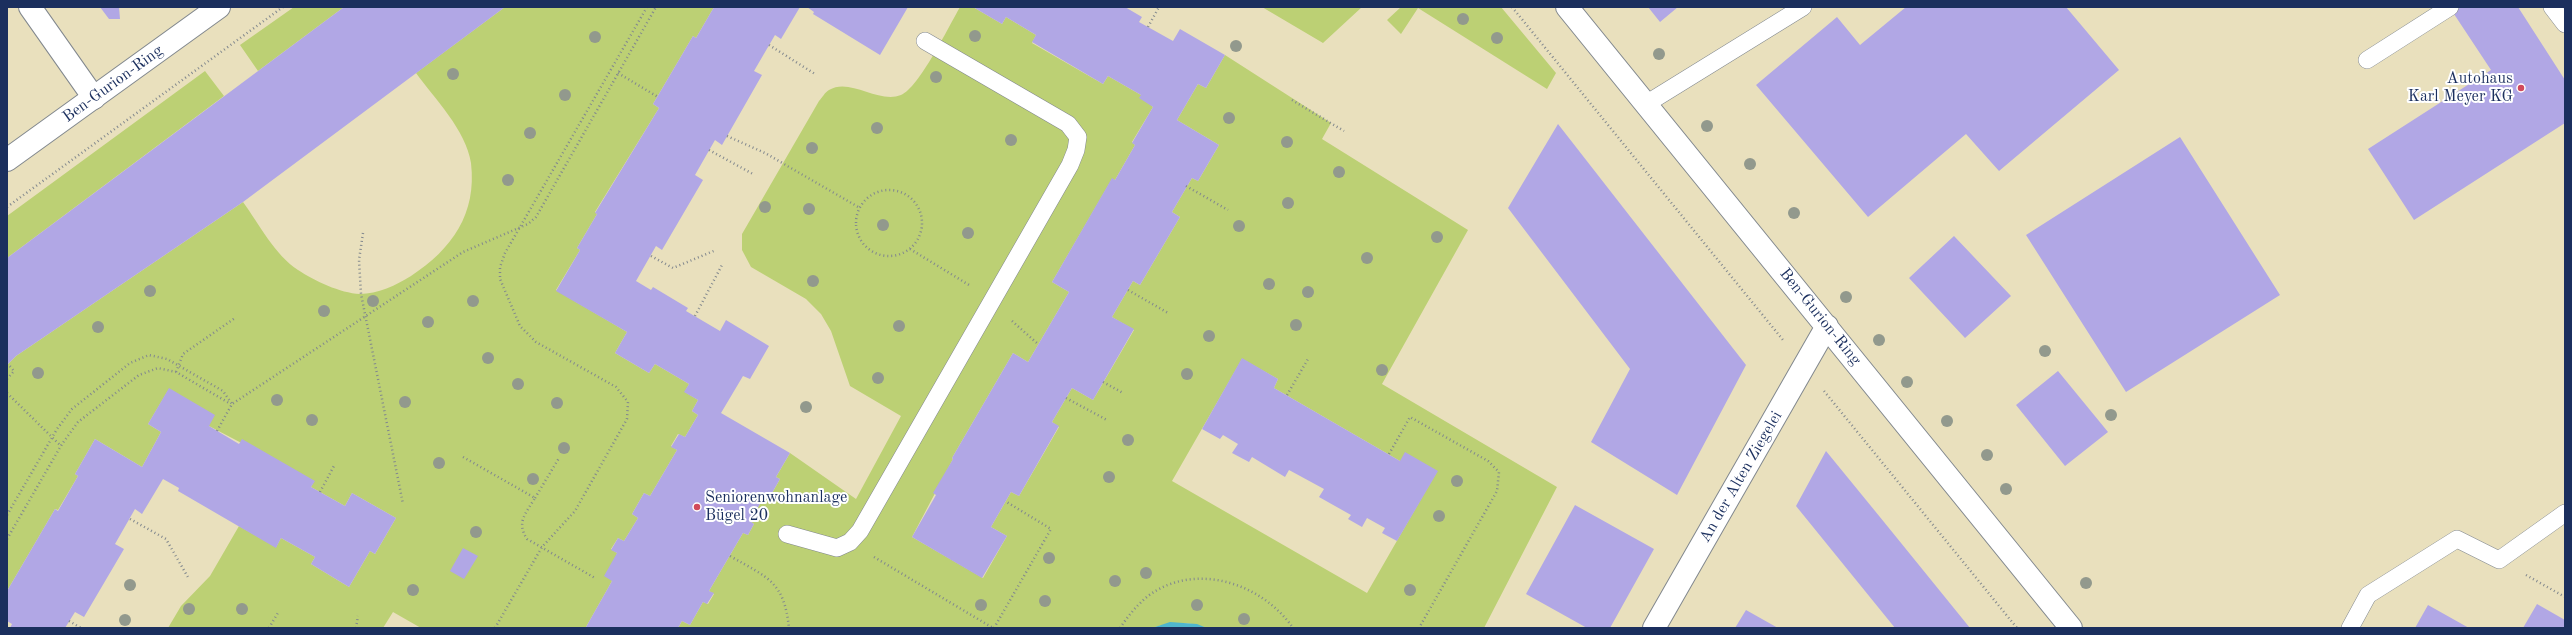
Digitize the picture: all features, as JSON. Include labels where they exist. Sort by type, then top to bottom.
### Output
[{"type":"street","points":[[30,7],[94,98]]},
{"type":"street","name":"Ben-Gurion-Ring","points":[[7,160],[219,7]]},
{"type":"street","name":"Ben-Gurion-Ring","points":[[1567,7],[2071,628]]},
{"type":"street","name":"An der Alten Ziegelei","points":[[1654,628],[1827,326]]},
{"type":"lane","points":[[1646,104],[1803,7]]},
{"type":"lane","points":[[2367,60],[2450,7]]},
{"type":"lane","points":[[2552,7],[2565,24]]},
{"type":"lane","points":[[787,534],[837,548],[850,542],[864,524],[1059,185],[1076,150],[1078,137],[1068,124],[925,41]]},
{"type":"lane","points":[[2350,628],[2368,595],[2457,539],[2499,560],[2565,513]]},
{"type":"path","points":[[7,207],[283,7]]},
{"type":"path","points":[[495,628],[542,547],[575,511],[627,419],[628,402],[616,387],[536,342],[520,326],[500,279],[500,266],[505,253],[519,228],[647,7]]},
{"type":"path","points":[[217,431],[232,404],[463,252],[519,228],[536,217],[656,7]]},
{"type":"path","points":[[1148,27],[1159,7]]},
{"type":"path","points":[[1512,7],[2017,628]]},
{"type":"path","points":[[769,45],[814,74]]},
{"type":"path","points":[[618,73],[658,97]]},
{"type":"path","points":[[1292,100],[1344,131]]},
{"type":"path","points":[[727,136],[765,153],[860,208]]},
{"type":"path","points":[[709,150],[753,174]]},
{"type":"path","points":[[1186,186],[1228,210]]},
{"type":"path","points":[[893,190],[906,195],[916,203],[921,214],[922,227],[918,239],[910,249],[899,255],[886,256],[875,253],[864,245],[858,233],[856,220],[860,208],[868,197],[880,192],[893,190]]},
{"type":"path","points":[[363,233],[360,260],[361,294],[403,504]]},
{"type":"path","points":[[651,256],[673,268],[716,250]]},
{"type":"path","points":[[694,316],[722,265]]},
{"type":"path","points":[[1128,290],[1168,313]]},
{"type":"path","points":[[176,372],[183,354],[235,318]]},
{"type":"path","points":[[7,515],[52,436],[72,409],[130,363],[149,355],[167,358],[223,391],[232,404]]},
{"type":"path","points":[[1287,395],[1308,359]]},
{"type":"path","points":[[7,379],[14,371],[8,364]]},
{"type":"path","points":[[7,538],[61,446],[78,422],[138,375],[158,368],[176,372],[232,404]]},
{"type":"path","points":[[1103,382],[1123,393]]},
{"type":"path","points":[[7,393],[61,446]]},
{"type":"path","points":[[1066,398],[1107,420]]},
{"type":"path","points":[[1389,454],[1410,417],[1488,461],[1499,472],[1497,491],[1420,628]]},
{"type":"path","points":[[463,456],[535,498]]},
{"type":"path","points":[[559,458],[522,520],[522,530],[527,539],[595,578]]},
{"type":"path","points":[[320,492],[335,464]]},
{"type":"path","points":[[850,542],[993,628],[1051,529],[1005,501]]},
{"type":"path","points":[[130,519],[166,539],[189,579]]},
{"type":"path","points":[[730,556],[760,574],[779,589],[787,606],[789,628]]},
{"type":"path","points":[[2499,560],[2565,597]]},
{"type":"path","points":[[1120,628],[1131,612],[1149,596],[1168,585],[1195,579],[1219,580],[1243,586],[1264,597],[1286,618],[1293,628]]},
{"type":"path","points":[[269,628],[279,611]]},
{"type":"path","points":[[356,628],[358,616]]},
{"type":"path","points":[[69,621],[81,628]]},
{"type":"green space","points":[[294,7],[344,7],[258,71],[240,45]]},
{"type":"green space","points":[[505,7],[714,7],[696,38],[693,36],[653,104],[659,108],[595,212],[597,214],[577,248],[580,250],[556,290],[627,332],[615,353],[649,373],[655,364],[689,384],[685,392],[698,400],[692,411],[698,415],[685,437],[678,434],[671,446],[677,450],[650,496],[644,493],[632,514],[638,518],[624,541],[618,538],[611,549],[617,553],[612,581],[586,627],[587,628],[421,628],[393,612],[383,628],[168,628],[181,606],[210,576],[239,526],[276,547],[281,538],[315,557],[311,564],[349,587],[370,551],[375,554],[396,518],[352,493],[345,506],[311,487],[314,481],[209,426],[169,389],[148,424],[161,432],[142,467],[95,439],[75,474],[78,476],[58,510],[55,509],[7,591],[7,365],[16,356],[243,202],[268,239],[290,264],[328,286],[352,293],[366,294],[400,283],[411,276],[439,254],[450,242],[459,228],[470,198],[472,181],[471,163],[463,139],[449,115],[416,73]]},
{"type":"green space","points":[[960,7],[973,7],[1002,24],[1006,17],[1036,35],[1032,43],[1103,84],[1108,76],[1141,95],[1153,107],[1132,142],[1135,145],[1115,180],[1112,179],[1052,282],[1069,292],[1028,362],[1013,353],[952,458],[953,459],[912,537],[983,578],[1007,536],[991,527],[1011,492],[1019,496],[1059,427],[1052,422],[1072,388],[1093,400],[1134,330],[1112,317],[1133,281],[1140,285],[1180,217],[1172,212],[1192,178],[1198,181],[1219,145],[1177,120],[1198,84],[1206,88],[1225,55],[1331,123],[1322,139],[1468,230],[1382,384],[1557,487],[1484,628],[1207,628],[1193,624],[1180,623],[1166,624],[1152,628],[678,628],[682,621],[690,625],[703,602],[708,604],[714,594],[709,591],[743,533],[748,535],[754,524],[750,521],[764,497],[768,500],[780,479],[776,477],[790,453],[856,499],[901,416],[850,386],[831,331],[821,314],[806,299],[751,267],[742,250],[742,234],[819,101],[826,92],[837,87],[846,87],[883,96],[892,97],[901,95],[908,90],[925,69]],"holes":[[[1242,359],[1278,379],[1274,388],[1400,461],[1437,471],[1367,593],[1172,481]]]},
{"type":"green space","points":[[1262,7],[1362,7],[1323,43]]},
{"type":"green space","points":[[1401,7],[1501,7],[1556,73],[1547,89],[1418,8],[1401,34],[1387,20]]},
{"type":"green space","points":[[205,71],[224,96],[7,258],[7,216]]},
{"type":"water","points":[[1170,622],[1197,624],[1207,628],[1152,628]]},
{"type":"building","points":[[100,7],[119,7],[120,19],[109,19]]},
{"type":"building","points":[[344,7],[505,7],[243,202],[16,356],[7,365],[7,258]]},
{"type":"building","points":[[714,7],[800,7],[781,39],[775,35],[754,71],[762,75],[722,145],[715,140],[695,175],[703,180],[662,250],[656,246],[636,281],[651,290],[653,287],[688,308],[686,311],[720,331],[726,320],[769,346],[750,379],[743,376],[721,413],[790,453],[776,477],[780,479],[768,500],[764,497],[750,521],[754,524],[748,535],[743,533],[709,591],[714,593],[707,604],[703,602],[690,625],[682,621],[678,628],[587,628],[586,627],[612,581],[604,576],[617,553],[611,550],[618,538],[624,541],[638,518],[632,514],[644,493],[650,496],[677,450],[671,447],[679,434],[685,437],[698,415],[692,411],[698,400],[684,392],[689,384],[655,364],[649,373],[615,353],[627,332],[556,291],[580,250],[577,248],[597,214],[595,213],[659,108],[653,104],[693,36],[696,38]]},
{"type":"building","points":[[807,7],[908,7],[880,55],[813,14],[814,12]]},
{"type":"building","points":[[973,7],[1125,7],[1142,17],[1139,22],[1173,41],[1180,29],[1225,55],[1206,88],[1198,84],[1177,120],[1219,145],[1198,181],[1192,178],[1172,212],[1180,217],[1140,285],[1133,281],[1112,317],[1134,329],[1093,400],[1072,388],[1052,422],[1059,426],[1019,496],[1011,492],[991,527],[1007,536],[982,578],[912,537],[936,495],[933,493],[953,459],[952,458],[1013,353],[1028,362],[1069,292],[1052,282],[1112,178],[1115,180],[1135,145],[1132,143],[1153,107],[1139,98],[1141,95],[1108,76],[1103,84],[1032,42],[1036,35],[1006,17],[1002,24]]},
{"type":"building","points":[[1648,7],[1678,7],[1660,22]]},
{"type":"building","points":[[1906,7],[2066,7],[2119,70],[1999,171],[1966,134],[1868,217],[1756,85],[1837,17],[1860,45]]},
{"type":"building","points":[[2458,7],[2518,7],[2565,80],[2565,123],[2414,220],[2368,149],[2491,70],[2452,11]]},
{"type":"building","points":[[1558,124],[1746,365],[1677,495],[1591,442],[1630,369],[1508,208]]},
{"type":"building","points":[[2180,137],[2280,295],[2126,392],[2026,235]]},
{"type":"building","points":[[1954,236],[2011,296],[1965,338],[1909,278]]},
{"type":"building","points":[[1242,358],[1278,379],[1274,388],[1400,461],[1405,452],[1438,471],[1397,541],[1382,533],[1385,528],[1367,518],[1362,527],[1348,519],[1351,515],[1319,497],[1324,489],[1289,470],[1285,477],[1252,457],[1249,462],[1232,453],[1238,444],[1223,435],[1220,439],[1202,429]]},
{"type":"building","points":[[2058,371],[2108,432],[2065,466],[2016,405]]},
{"type":"building","points":[[169,388],[215,415],[209,426],[239,444],[242,439],[315,481],[311,487],[345,506],[352,493],[396,518],[375,554],[370,551],[349,587],[311,564],[315,557],[281,538],[276,548],[178,491],[179,488],[163,479],[142,514],[135,509],[115,544],[124,549],[84,617],[75,612],[65,628],[10,628],[12,624],[7,621],[7,591],[55,509],[58,511],[78,476],[75,474],[95,439],[142,467],[161,432],[148,424]]},
{"type":"building","points":[[1826,451],[1970,628],[1895,628],[1796,506]]},
{"type":"building","points":[[1575,505],[1654,549],[1610,628],[1587,628],[1526,594]]},
{"type":"building","points":[[463,548],[478,556],[464,579],[450,571]]},
{"type":"building","points":[[2537,604],[2565,620],[2565,628],[2523,628]]},
{"type":"building","points":[[2428,605],[2469,628],[2415,628]]},
{"type":"building","points":[[1746,610],[1778,628],[1735,628]]},
{"type":"place","name":"Autohaus Karl Meyer KG","points":[[2521,88]]},
{"type":"place","name":"Seniorenwohnanlage Bügel 20","points":[[697,507]]}]
